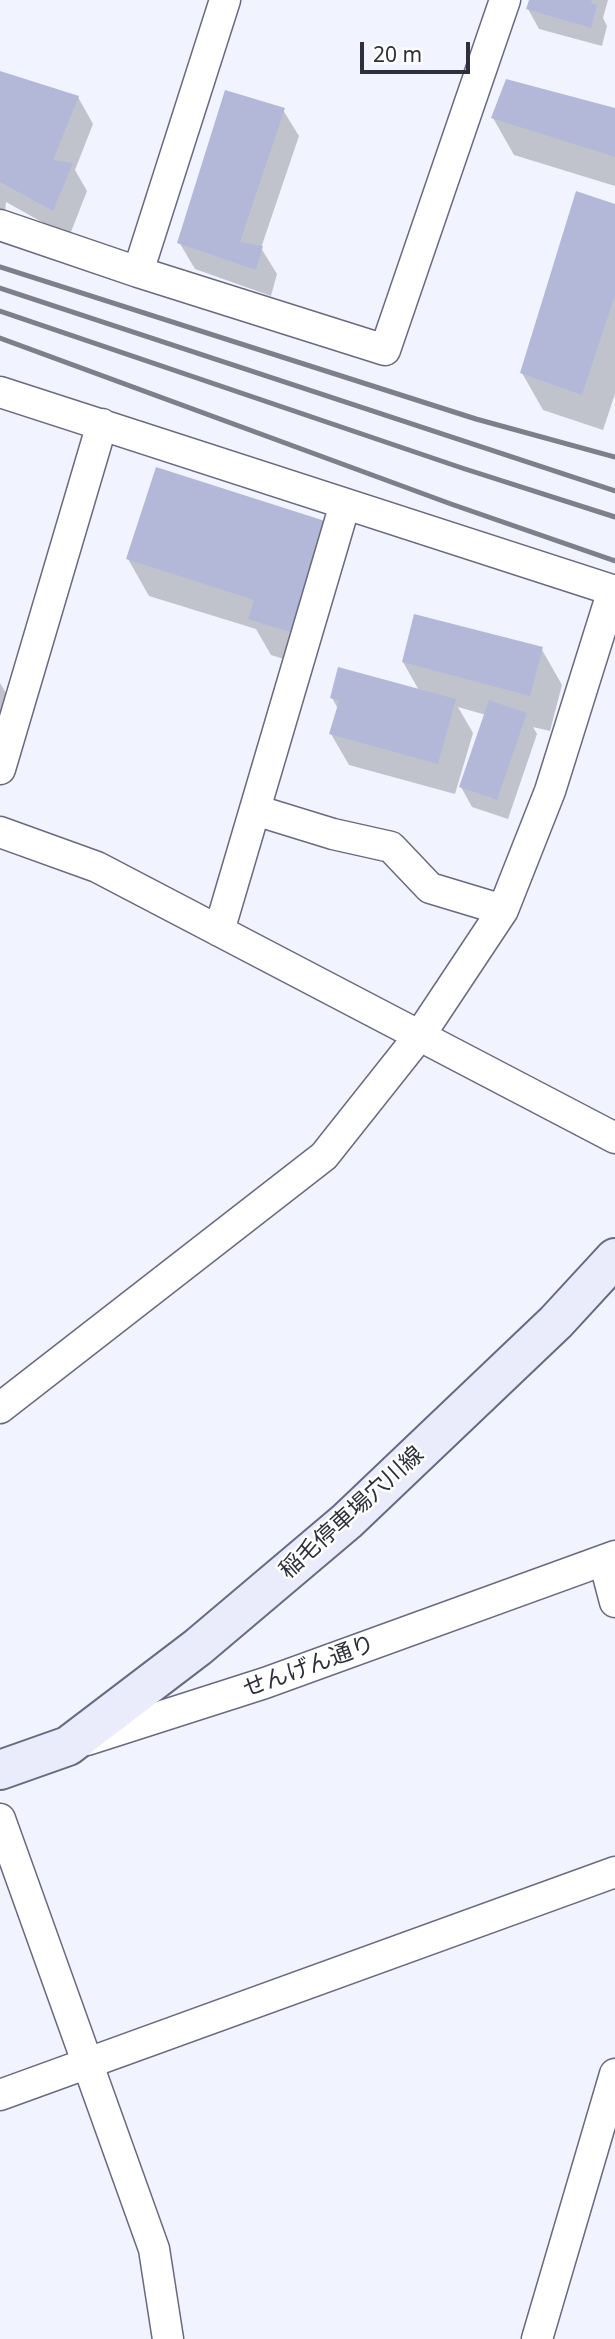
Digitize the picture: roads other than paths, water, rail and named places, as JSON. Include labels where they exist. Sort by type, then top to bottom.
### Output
[{"type":"main road","name":"稲毛停車場穴川線","points":[[68,1746],[198,1647],[347,1521],[555,1322],[615,1258]]},
{"type":"main road","name":"せんげん通り","points":[[0,1770],[68,1746]]},
{"type":"street","points":[[138,272],[225,0]]},
{"type":"street","points":[[0,225],[385,350],[505,0]]},
{"type":"street","points":[[0,392],[614,591],[550,791],[503,910],[420,1035],[324,1156],[0,1408]]},
{"type":"street","points":[[0,769],[102,424]]},
{"type":"street","points":[[219,932],[345,504]]},
{"type":"street","points":[[255,810],[332,834],[391,847],[430,888],[503,910]]},
{"type":"street","points":[[0,832],[97,867],[615,1138]]},
{"type":"street","points":[[609,1558],[615,1602]]},
{"type":"street","name":"せんげん通り","points":[[68,1746],[265,1683],[609,1558]]},
{"type":"street","points":[[0,1819],[155,2249],[168,2339]]},
{"type":"street","points":[[0,2095],[615,1872]]},
{"type":"street","points":[[537,2339],[615,2074]]},
{"type":"railway","points":[[0,267],[476,419],[615,457]]},
{"type":"railway","points":[[0,288],[615,491]]},
{"type":"railway","points":[[0,311],[462,468],[615,517]]},
{"type":"railway","points":[[0,338],[451,504],[615,561]]}]
